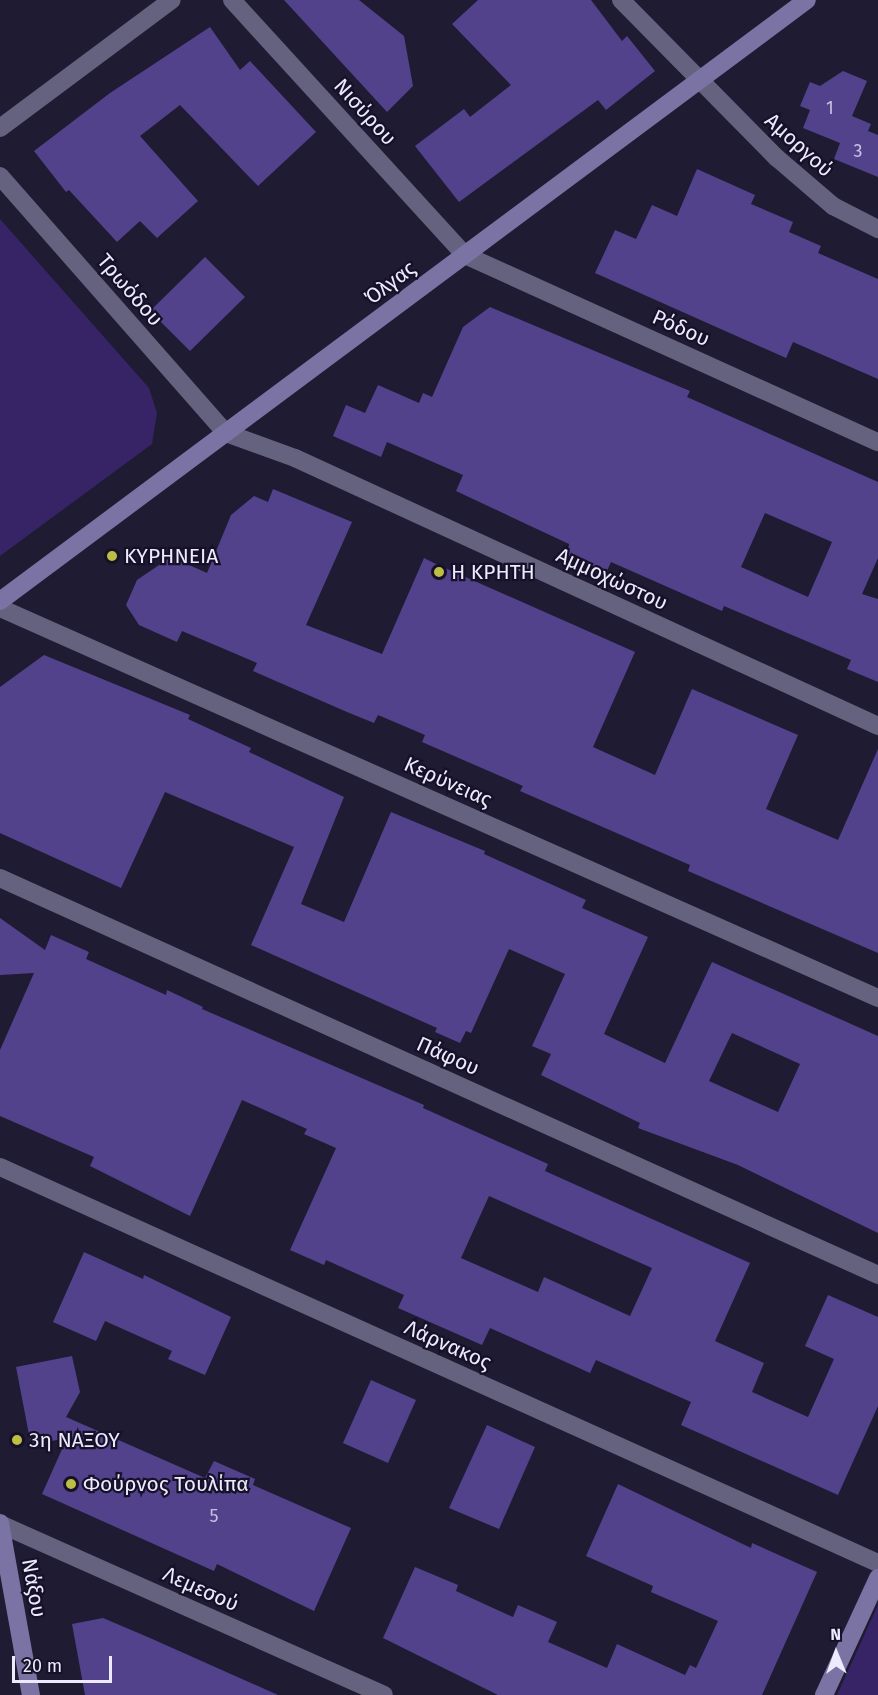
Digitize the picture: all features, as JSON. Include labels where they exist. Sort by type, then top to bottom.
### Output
[{"type":"street","points":[[0,128],[172,0]]},
{"type":"street","name":"Νισύρου","points":[[232,0],[465,255]]},
{"type":"street","name":"Αμοργού","points":[[621,0],[698,81],[833,206],[878,229]]},
{"type":"street","name":"Όλγας","points":[[0,601],[807,0]]},
{"type":"street","name":"Τρωόδου","points":[[0,176],[226,433]]},
{"type":"street","name":"Ρόδου","points":[[465,255],[878,442]]},
{"type":"street","name":"Αμμοχώστου","points":[[226,433],[295,458],[878,726]]},
{"type":"street","name":"Κερύνειας","points":[[0,608],[878,998]]},
{"type":"street","name":"Πάφου","points":[[0,878],[878,1275]]},
{"type":"street","name":"Λάρνακος","points":[[0,1167],[878,1563]]},
{"type":"street","name":"Νάξου","points":[[0,1524],[31,1695]]},
{"type":"street","name":"Λεμεσού","points":[[0,1524],[384,1695]]},
{"type":"street","points":[[824,1695],[878,1578]]},
{"type":"shaded area","points":[[0,219],[149,388],[157,413],[152,444],[0,556]]},
{"type":"shaded area","points":[[878,1605],[878,1695],[837,1695]]},
{"type":"building","points":[[284,0],[359,0],[404,36],[413,86],[387,112]]},
{"type":"building","points":[[478,0],[591,0],[622,41],[627,36],[655,71],[606,110],[598,100],[459,202],[415,146],[464,109],[470,117],[511,85],[452,24]]},
{"type":"building","points":[[210,27],[240,70],[250,61],[316,132],[258,186],[180,105],[140,136],[198,201],[157,238],[140,221],[117,242],[69,190],[66,192],[34,151],[110,93]]},
{"type":"building","points":[[843,71],[867,81],[852,116],[871,124],[868,131],[878,135],[878,177],[834,159],[840,143],[803,128],[810,110],[800,106],[810,82],[820,86]]},
{"type":"building","points":[[697,169],[755,195],[751,204],[793,222],[789,232],[821,246],[818,253],[878,279],[878,379],[793,342],[786,358],[595,273],[615,230],[636,239],[652,205],[677,216]]},
{"type":"building","points":[[205,257],[245,297],[190,351],[150,311]]},
{"type":"building","points":[[490,307],[690,391],[687,397],[878,482],[878,558],[862,594],[878,599],[878,682],[847,669],[851,660],[724,606],[722,611],[611,562],[606,573],[564,555],[569,544],[456,491],[463,475],[387,442],[381,457],[333,436],[346,405],[365,413],[378,385],[419,403],[423,393],[432,397],[463,327]],"holes":[[[765,513],[832,542],[808,597],[741,567]]]},
{"type":"building","points":[[273,489],[352,522],[306,625],[382,654],[424,558],[635,652],[593,747],[655,775],[692,689],[798,735],[766,809],[838,840],[878,749],[878,953],[688,871],[690,865],[520,791],[523,786],[422,742],[425,735],[378,715],[374,723],[347,712],[253,671],[257,663],[182,631],[177,642],[139,625],[126,605],[137,580],[171,557],[207,573],[231,515],[254,496],[268,502]]},
{"type":"building","points":[[44,655],[190,715],[188,719],[251,748],[249,752],[344,797],[301,904],[344,922],[391,812],[485,851],[484,854],[586,900],[582,908],[648,937],[604,1034],[665,1063],[712,962],[878,1036],[878,1233],[738,1165],[638,1128],[640,1123],[541,1075],[551,1054],[532,1046],[565,974],[509,949],[471,1033],[466,1031],[460,1043],[435,1032],[437,1028],[251,945],[294,847],[165,792],[121,888],[0,833],[0,687]],"holes":[[[732,1033],[800,1064],[778,1112],[709,1081]]]},
{"type":"building","points":[[0,918],[45,950],[51,935],[89,952],[86,959],[166,995],[167,990],[203,1007],[202,1009],[424,1105],[423,1108],[548,1164],[545,1171],[750,1263],[715,1341],[764,1363],[752,1392],[808,1417],[834,1359],[805,1346],[828,1295],[878,1317],[878,1406],[838,1495],[681,1425],[691,1402],[596,1360],[590,1373],[490,1328],[482,1345],[398,1308],[404,1295],[326,1260],[324,1265],[290,1250],[336,1148],[304,1134],[307,1129],[242,1100],[190,1216],[90,1166],[94,1157],[0,1116],[0,1050],[34,973],[0,975]],"holes":[[[489,1196],[652,1268],[630,1316],[544,1277],[538,1292],[461,1258]]]},
{"type":"building","points":[[84,1252],[143,1279],[144,1275],[231,1317],[205,1375],[168,1359],[172,1351],[105,1321],[96,1341],[53,1322]]},
{"type":"building","points":[[72,1356],[80,1392],[66,1417],[205,1478],[214,1461],[255,1479],[253,1485],[351,1528],[314,1611],[217,1564],[214,1571],[42,1494],[67,1438],[31,1445],[16,1367]]},
{"type":"building","points":[[371,1380],[416,1400],[388,1463],[343,1443]]},
{"type":"building","points":[[487,1425],[535,1447],[499,1529],[449,1508]]},
{"type":"building","points":[[618,1484],[751,1548],[752,1543],[817,1572],[762,1695],[498,1695],[383,1638],[415,1567],[458,1585],[456,1591],[513,1617],[518,1605],[557,1622],[548,1642],[607,1668],[617,1644],[685,1675],[690,1665],[696,1668],[718,1621],[651,1592],[653,1586],[586,1556]]},
{"type":"building","points":[[103,1618],[278,1695],[85,1695],[72,1624]]},
{"type":"place","name":"ΚΥΡΗΝΕΙΑ","points":[[112,556]]},
{"type":"place","name":"Η ΚΡΗΤΗ","points":[[439,572]]},
{"type":"place","name":"3η ΝΑΞΟΥ","points":[[17,1440]]},
{"type":"place","name":"Φούρνος Τουλίπα","points":[[71,1484]]}]
